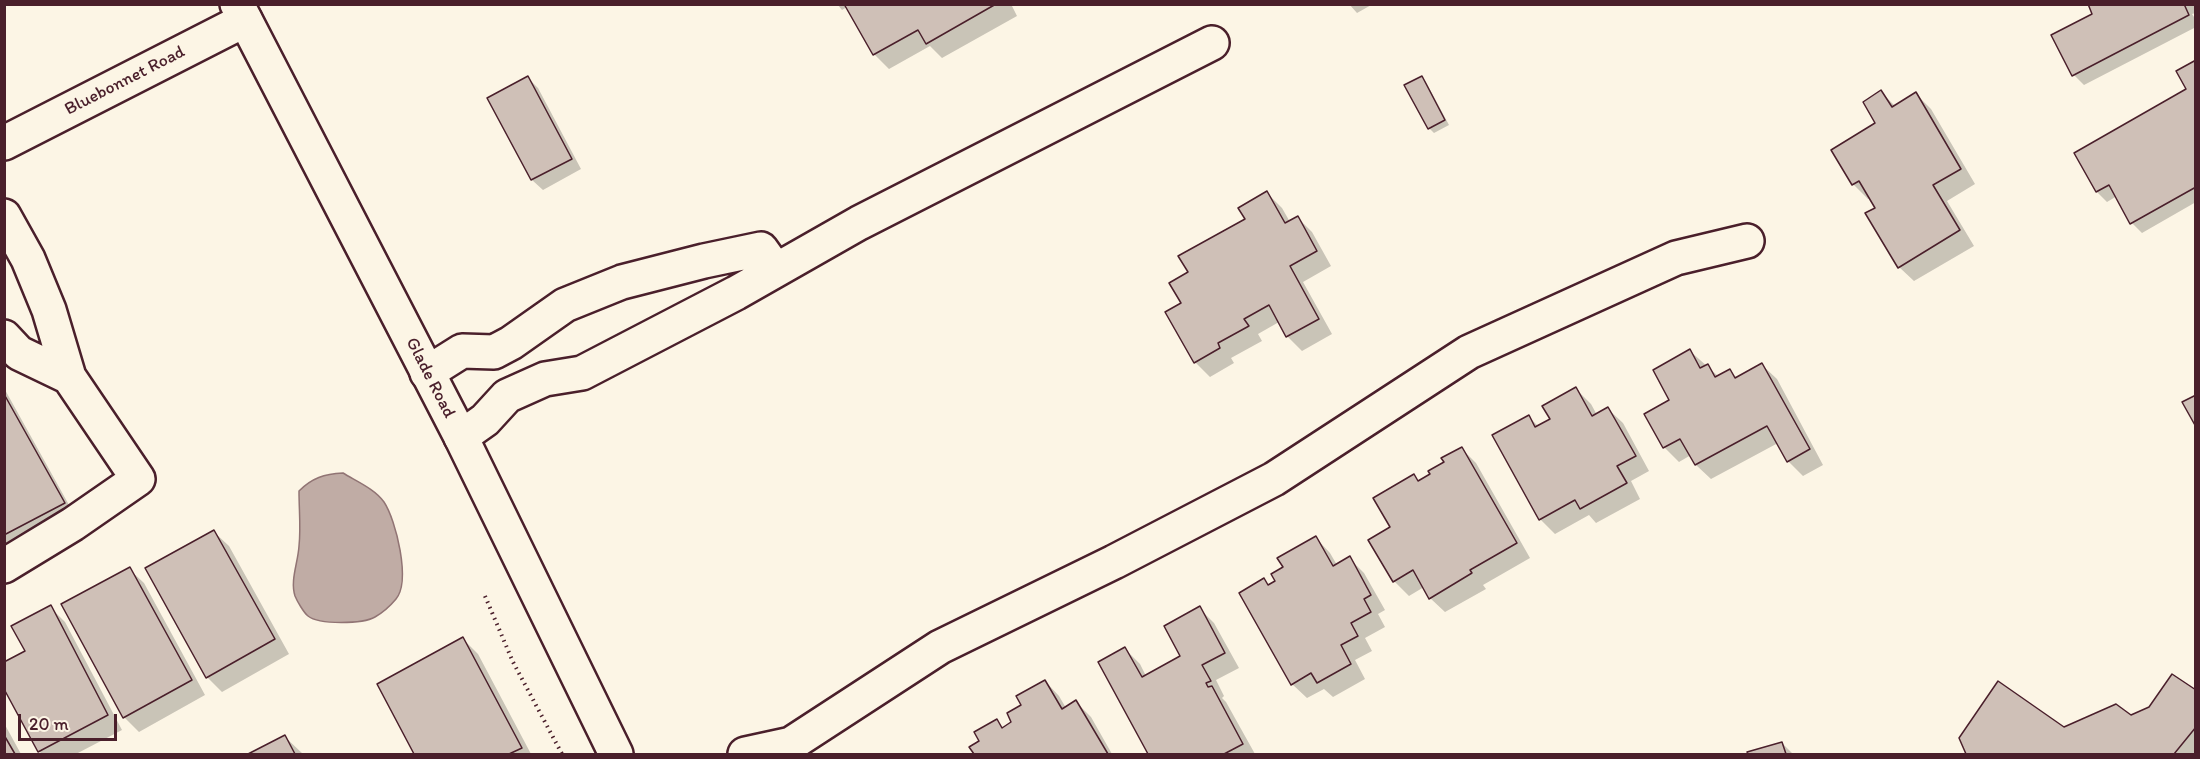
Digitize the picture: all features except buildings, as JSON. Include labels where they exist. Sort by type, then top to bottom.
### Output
[{"type":"main road","name":"Bluebonnet Road","points":[[4,143],[241,12]]},
{"type":"main road","name":"Glade Road","points":[[241,12],[461,437],[616,754]]},
{"type":"main road","points":[[461,437],[485,420],[507,396],[545,379],[582,373],[776,270],[859,223],[1212,43]]},
{"type":"main road","points":[[4,216],[28,259],[52,317],[69,377],[138,479],[74,524],[4,566]]},
{"type":"main road","points":[[745,754],[786,749],[940,647],[1274,479],[1469,352],[1676,258],[1747,241]]},
{"type":"main road","points":[[427,373],[462,351],[494,352],[512,343],[565,305],[622,282],[761,249],[776,270]]},
{"type":"main road","points":[[4,337],[18,353],[69,377]]},
{"type":"main road","points":[[494,352],[507,396]]},
{"type":"path","points":[[485,596],[513,662],[562,754]]},
{"type":"shaded area","points":[[343,473],[370,489],[384,502],[397,536],[402,579],[396,599],[375,617],[361,621],[321,621],[308,616],[295,596],[294,578],[300,532],[299,491],[319,478]]}]
